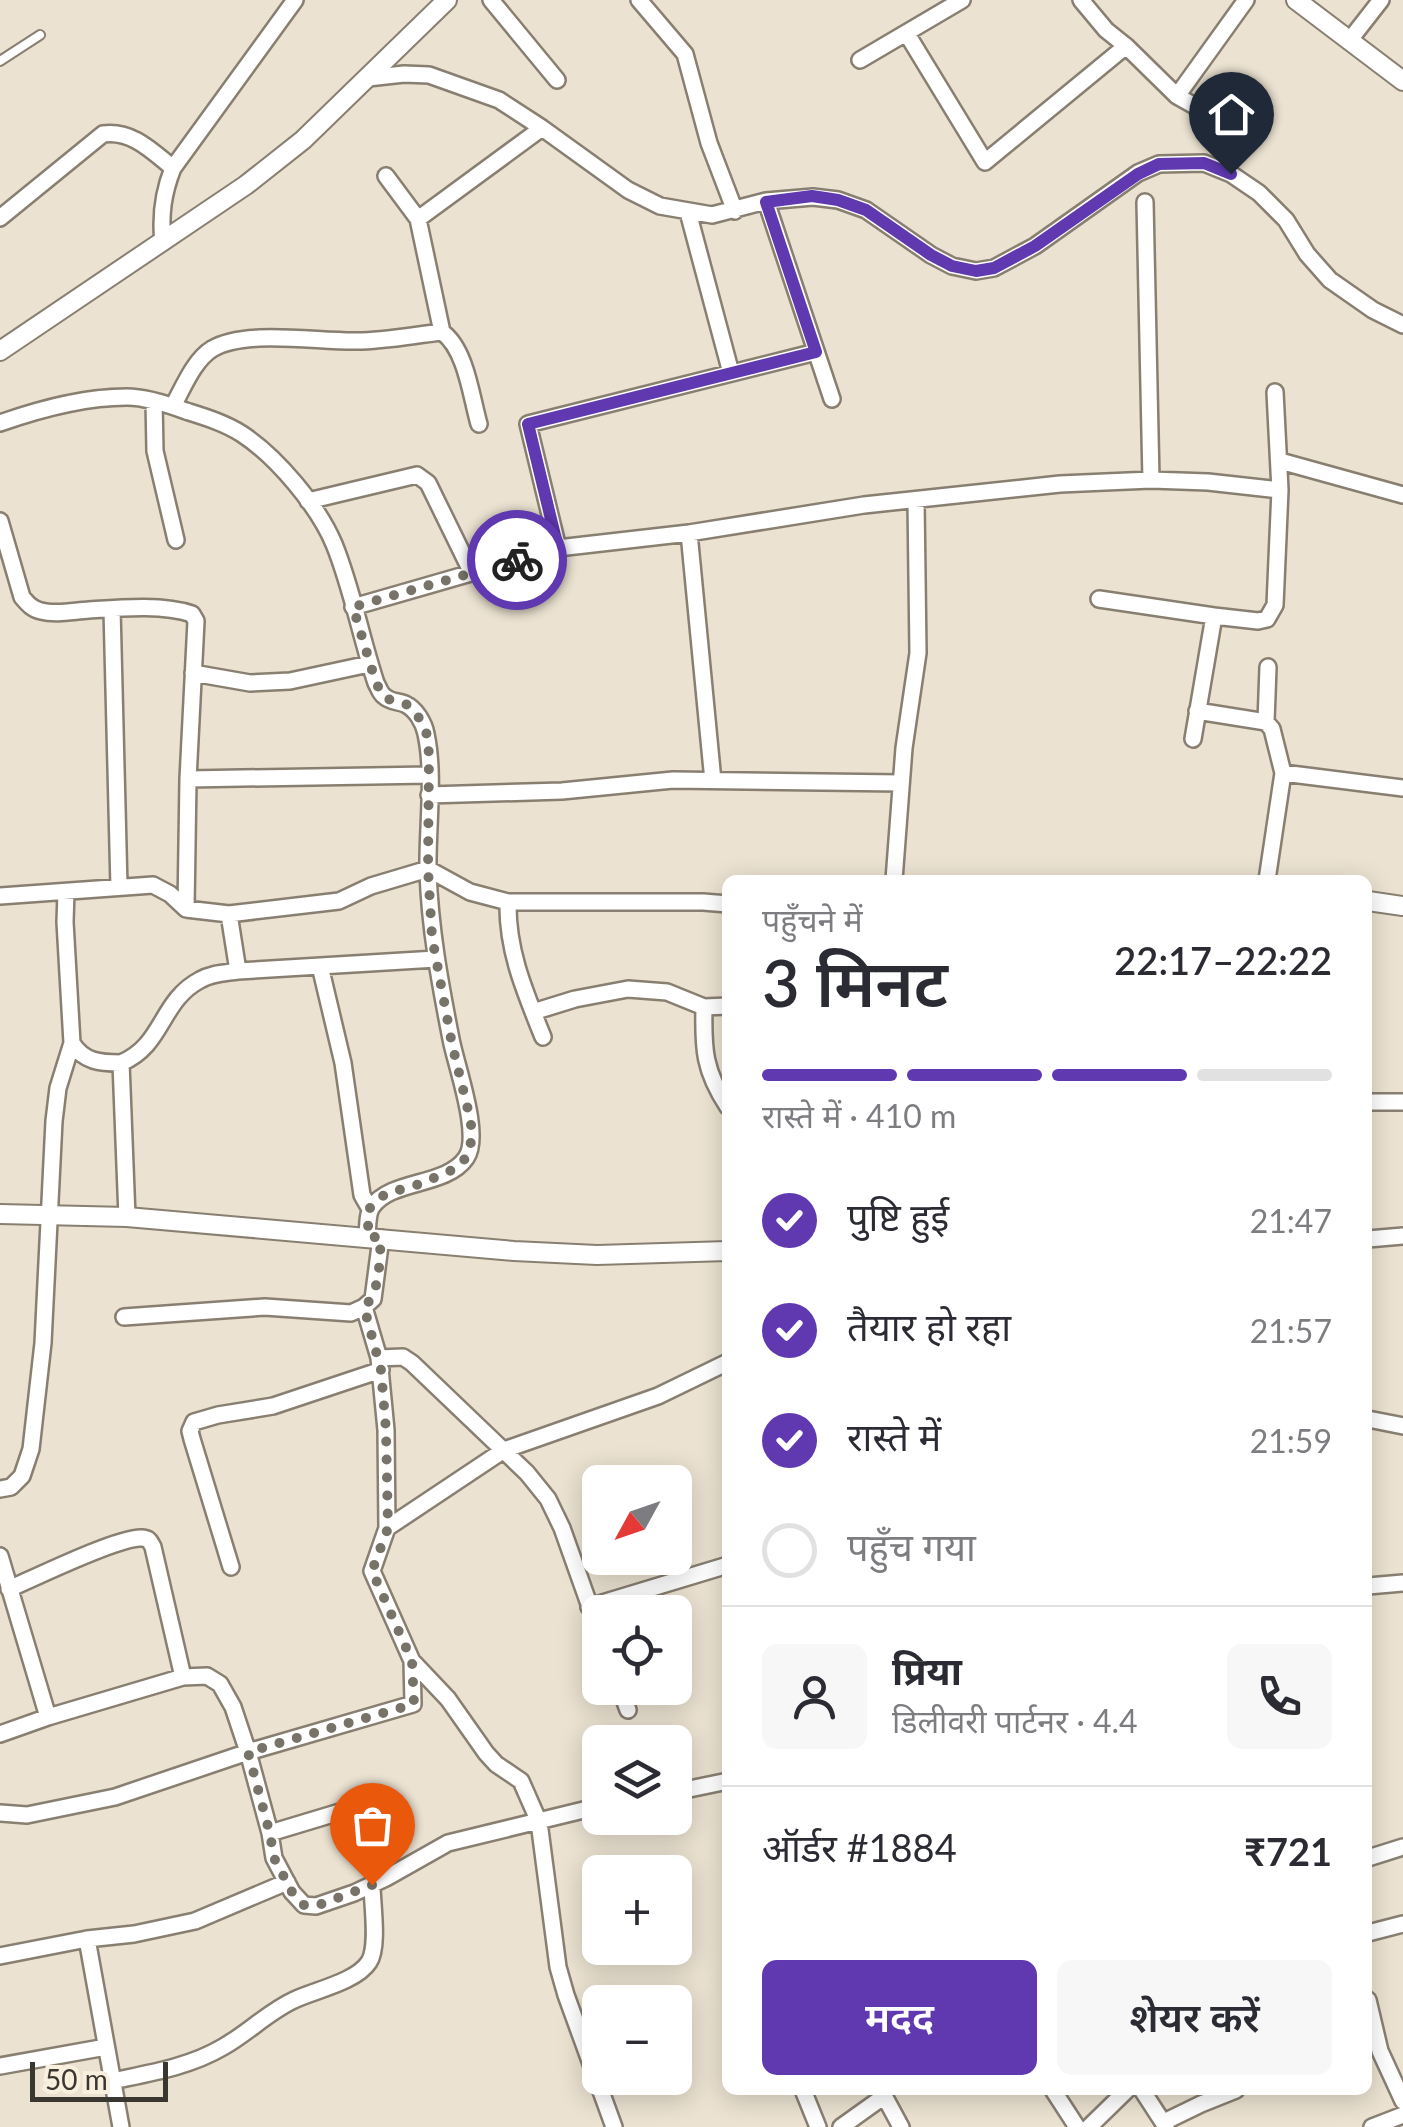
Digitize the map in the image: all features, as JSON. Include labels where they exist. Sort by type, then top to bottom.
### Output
[{"type":"street","points":[[163,242],[160,220],[173,168],[295,0]]},
{"type":"street","points":[[0,351],[246,185],[303,140],[448,0]]},
{"type":"street","points":[[492,0],[557,80]]},
{"type":"street","points":[[640,0],[685,54],[710,143],[735,211]]},
{"type":"street","points":[[860,60],[962,0]]},
{"type":"street","points":[[1081,0],[1106,30],[1178,96],[1252,138]]},
{"type":"street","points":[[1093,14],[1106,0]]},
{"type":"street","points":[[1178,96],[1246,0]]},
{"type":"street","points":[[1349,41],[1382,0]]},
{"type":"street","points":[[1307,3],[1349,41],[1399,72]]},
{"type":"street","points":[[906,34],[985,162],[1126,46]]},
{"type":"street","points":[[368,78],[429,75],[499,100],[628,190],[660,206],[712,216],[766,202],[812,196],[838,200],[866,210],[952,266],[976,271],[994,268],[1035,246],[1138,174],[1159,164],[1204,163],[1231,174],[1259,193],[1286,220],[1307,254],[1330,280],[1403,325]]},
{"type":"street","points":[[418,220],[542,128]]},
{"type":"street","points":[[0,218],[103,134],[118,132],[141,142],[173,168]]},
{"type":"street","points":[[386,176],[418,220],[442,332]]},
{"type":"street","points":[[766,202],[832,399]]},
{"type":"street","points":[[1145,202],[1151,480]]},
{"type":"street","points":[[688,212],[731,373]]},
{"type":"street","points":[[172,406],[208,351],[225,343],[274,338],[361,341],[442,332],[452,339],[459,352],[479,424]]},
{"type":"street","points":[[558,548],[528,424],[816,352]]},
{"type":"street","points":[[1100,599],[1258,622],[1272,612],[1280,490],[1275,392]]},
{"type":"street","points":[[0,423],[48,407],[128,397],[172,406],[243,434],[297,484],[308,501],[333,543],[376,683],[384,697],[406,704],[416,713],[426,730],[432,937],[471,1122],[471,1142],[466,1158],[452,1170],[385,1194],[370,1208]]},
{"type":"street","points":[[154,401],[155,451],[176,540]]},
{"type":"street","points":[[1280,461],[1403,494]]},
{"type":"street","points":[[308,501],[417,474],[428,483],[472,572]]},
{"type":"street","points":[[353,607],[558,548],[689,533],[864,505],[1060,484],[1151,480],[1280,490]]},
{"type":"street","points":[[894,875],[904,748],[918,653],[916,501]]},
{"type":"street","points":[[0,521],[22,598],[30,607],[42,612],[172,610],[192,614],[196,621],[186,910]]},
{"type":"street","points":[[689,533],[713,780]]},
{"type":"street","points":[[112,608],[120,886]]},
{"type":"street","points":[[1193,739],[1214,616]]},
{"type":"street","points":[[194,673],[250,683],[290,681],[369,664]]},
{"type":"street","points":[[1266,722],[1268,667]]},
{"type":"street","points":[[1197,711],[1266,722],[1272,729],[1283,772],[1267,875]]},
{"type":"street","points":[[1283,772],[1403,788]]},
{"type":"street","points":[[188,779],[428,775]]},
{"type":"street","points":[[428,795],[562,791],[673,780],[901,783]]},
{"type":"street","points":[[0,896],[153,885],[170,894],[186,910],[229,914],[338,901],[371,886],[428,869],[470,892],[508,902],[722,904]]},
{"type":"street","points":[[0,1490],[12,1487],[22,1476],[32,1449],[43,1343],[58,1088],[72,1043],[66,892]]},
{"type":"street","points":[[508,902],[512,956],[542,1036]]},
{"type":"street","points":[[1372,902],[1403,906]]},
{"type":"street","points":[[229,914],[238,971]]},
{"type":"street","points":[[72,1043],[78,1054],[90,1060],[121,1064],[136,1057],[146,1048],[174,1002],[189,987],[212,975],[436,958]]},
{"type":"street","points":[[124,1317],[265,1307],[352,1313],[372,1300],[374,1237],[370,1208],[362,1194],[343,1063],[320,966]]},
{"type":"street","points":[[532,1012],[628,989],[667,992],[704,1008],[722,1006]]},
{"type":"street","points":[[704,1008],[703,1048],[722,1098]]},
{"type":"street","points":[[121,1064],[128,1218]]},
{"type":"street","points":[[1372,1102],[1403,1102]]},
{"type":"street","points":[[0,1214],[128,1218],[597,1256],[722,1251]]},
{"type":"street","points":[[1372,1238],[1403,1236]]},
{"type":"street","points":[[364,1307],[380,1364],[386,1430],[388,1528],[372,1571],[412,1661],[448,1699],[486,1754],[520,1781],[539,1822],[558,1967],[614,2127]]},
{"type":"street","points":[[230,1567],[190,1431],[194,1422],[272,1406],[404,1357],[528,1472],[548,1499],[562,1528],[585,1595]]},
{"type":"street","points":[[388,1528],[504,1450],[658,1396],[722,1365]]},
{"type":"street","points":[[1372,1421],[1403,1426]]},
{"type":"street","points":[[9,1589],[95,1552],[145,1538],[153,1547],[183,1676]]},
{"type":"street","points":[[0,1556],[48,1717]]},
{"type":"street","points":[[625,1595],[722,1566]]},
{"type":"street","points":[[1372,1586],[1403,1583]]},
{"type":"street","points":[[0,1813],[27,1815],[115,1797],[248,1752],[414,1704],[412,1661]]},
{"type":"street","points":[[0,1734],[183,1676],[207,1676],[220,1684],[233,1707],[274,1858],[304,1905],[316,1906],[372,1885],[448,1843],[582,1811]]},
{"type":"street","points":[[626,1705],[628,1710]]},
{"type":"street","points":[[692,1788],[722,1781]]},
{"type":"street","points":[[270,1834],[362,1805]]},
{"type":"street","points":[[1372,1857],[1403,1847]]},
{"type":"street","points":[[0,1956],[194,1922],[287,1882]]},
{"type":"street","points":[[112,2081],[208,2056],[294,2000],[362,1970],[371,1960],[374,1948],[372,1885]]},
{"type":"street","points":[[1372,1932],[1403,1924]]},
{"type":"street","points":[[87,1939],[120,2127]]},
{"type":"street","points":[[0,2066],[106,2046]]},
{"type":"street","points":[[1374,2053],[1403,2101]]},
{"type":"street","points":[[805,2095],[818,2127]]},
{"type":"street","points":[[841,2127],[880,2095]]},
{"type":"street","points":[[883,2095],[900,2127]]},
{"type":"street","points":[[1057,2095],[1077,2127]]},
{"type":"street","points":[[1089,2127],[1122,2095]]},
{"type":"street","points":[[1145,2095],[1165,2125],[1222,2095]]},
{"type":"street","points":[[1372,2127],[1403,2115]]},
{"type":"lane","points":[[0,61],[40,36]]},
{"type":"way so far","points":[[372,1885],[316,1906],[304,1905],[292,1892],[274,1858],[248,1752],[414,1704],[412,1661],[372,1571],[388,1528],[381,1370],[364,1307],[375,1290],[381,1238],[367,1236],[370,1208],[385,1194],[452,1170],[466,1158],[471,1142],[471,1122],[432,937],[426,730],[406,704],[384,697],[376,683],[353,607],[517,560]]},
{"type":"route","points":[[517,560],[558,548],[528,424],[816,352],[766,202],[812,196],[838,200],[866,210],[952,266],[976,271],[994,268],[1035,246],[1138,174],[1159,164],[1204,163],[1231,174]]}]
